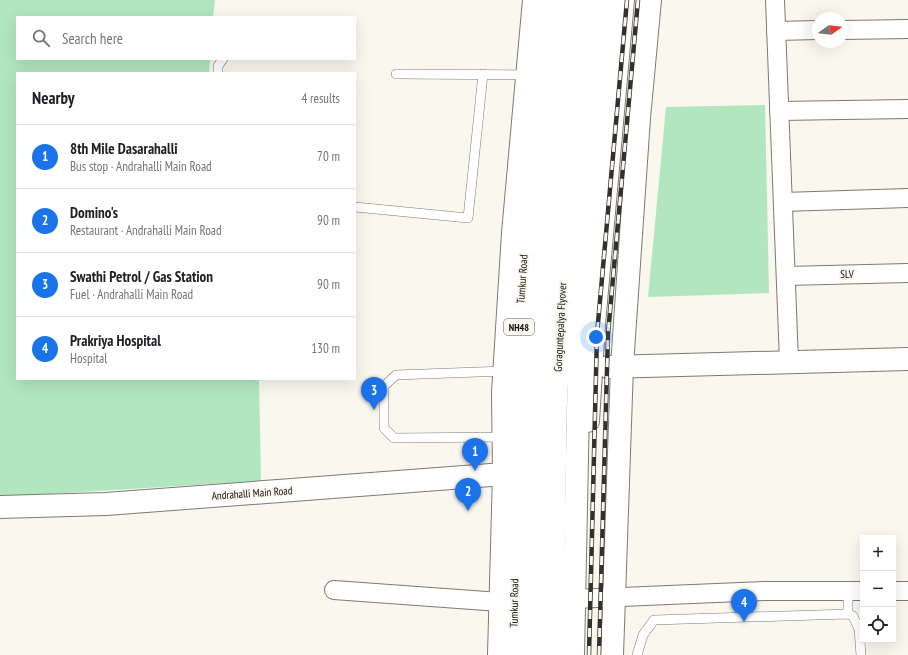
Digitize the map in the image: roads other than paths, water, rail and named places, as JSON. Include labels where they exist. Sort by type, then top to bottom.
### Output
[{"type":"main road","points":[[499,655],[505,371],[521,212],[527,75],[534,0]]},
{"type":"main road","name":"Tumkur Road","points":[[513,655],[516,390],[521,212],[546,0]]},
{"type":"main road","name":"Goraguntepalya Flyover","points":[[533,655],[537,388],[545,240],[566,0]]},
{"type":"main road","name":"Goraguntepalya Flyover","points":[[552,655],[556,398],[566,218],[586,0]]},
{"type":"main road","points":[[583,655],[579,599],[579,358],[586,240],[607,0]]},
{"type":"main road","points":[[573,655],[579,599],[591,367],[623,0]]},
{"type":"main road","points":[[612,655],[622,366],[639,118],[650,0]]},
{"type":"main road","points":[[591,367],[908,359]]},
{"type":"main road","name":"Andrahalli Main Road","points":[[0,507],[106,504],[504,474]]},
{"type":"street","points":[[775,0],[789,362]]},
{"type":"street","points":[[848,30],[908,29]]},
{"type":"street","points":[[776,31],[812,30]]},
{"type":"street","points":[[779,110],[908,109]]},
{"type":"street","points":[[783,202],[908,198]]},
{"type":"street","name":"SLV","points":[[786,276],[908,273]]},
{"type":"street","points":[[334,590],[500,602]]},
{"type":"street","points":[[579,599],[765,591],[855,591]]},
{"type":"street","points":[[896,591],[908,591]]},
{"type":"lane","points":[[218,72],[218,66],[222,60]]},
{"type":"lane","points":[[396,74],[527,75]]},
{"type":"lane","points":[[356,208],[468,218],[483,74]]},
{"type":"lane","points":[[504,437],[394,438],[384,428],[384,386],[396,375],[505,371]]},
{"type":"lane","points":[[848,614],[855,591]]},
{"type":"lane","points":[[637,655],[643,635],[654,620],[848,614],[853,616],[859,629],[861,655]]},
{"type":"railway","points":[[589,655],[597,334],[627,0]]},
{"type":"railway","points":[[599,655],[608,334],[638,0]]},
{"type":"place","name":"Swathi Petrol / Gas Station","points":[[374,410]]},
{"type":"place","name":"8th Mile Dasarahalli","points":[[475,471]]},
{"type":"place","name":"Domino's","points":[[468,511]]},
{"type":"place","name":"Prakriya Hospital","points":[[744,622]]}]
